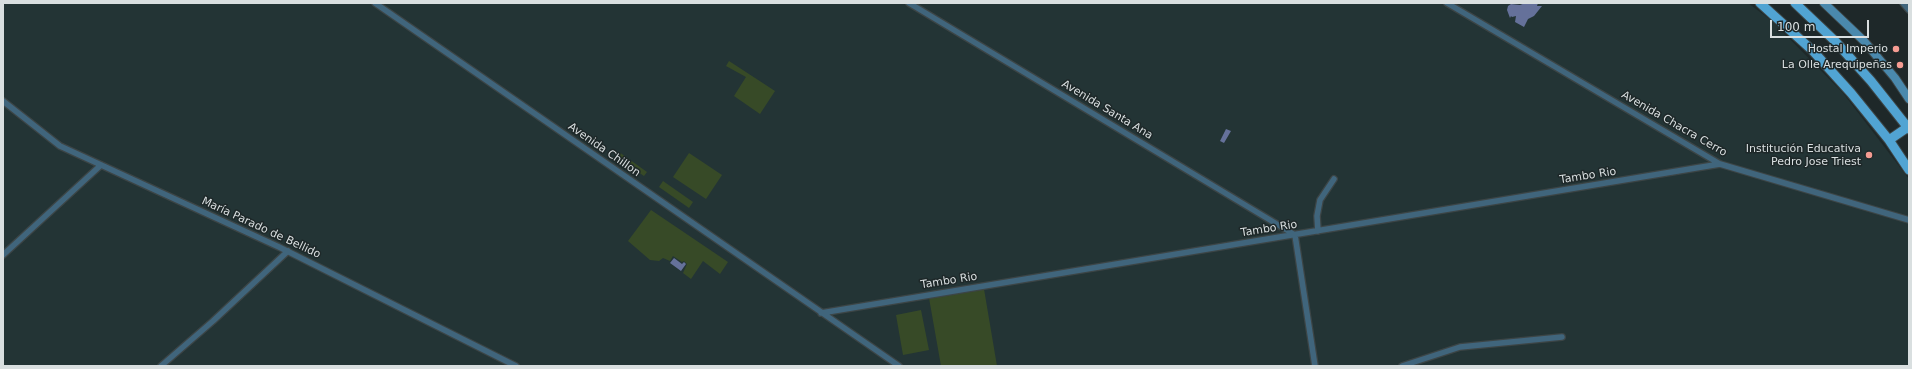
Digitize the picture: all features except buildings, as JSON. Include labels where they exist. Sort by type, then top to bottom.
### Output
[{"type":"main road","points":[[1760,3],[1783,22],[1829,68],[1889,140],[1909,170]]},
{"type":"main road","points":[[1795,3],[1835,41],[1909,127],[1889,140]]},
{"type":"street","name":"Avenida Chillon","points":[[375,3],[899,366]]},
{"type":"street","name":"Avenida Santa Ana","points":[[908,3],[1295,235]]},
{"type":"street","name":"Avenida Chacra Cerro","points":[[1447,3],[1720,164],[1909,220]]},
{"type":"street","points":[[1824,3],[1864,41],[1895,78],[1909,99]]},
{"type":"street","points":[[1903,3],[1909,10]]},
{"type":"street","name":"María Parado de Bellido","points":[[3,101],[60,146],[288,251],[516,366]]},
{"type":"street","points":[[3,255],[101,164]]},
{"type":"street","name":"Tambo Rio","points":[[821,312],[1720,164]]},
{"type":"street","points":[[1318,231],[1317,216],[1320,200],[1334,178]]},
{"type":"street","points":[[1295,235],[1315,366]]},
{"type":"street","points":[[161,366],[213,321],[288,251]]},
{"type":"street","points":[[1402,366],[1460,347],[1562,337]]},
{"type":"shaded area","points":[[3,3],[1748,3],[1772,21],[1843,93],[1909,179],[1909,366],[3,366]]},
{"type":"green space","points":[[729,61],[775,91],[760,114],[734,96],[746,77],[726,66]]},
{"type":"green space","points":[[619,152],[647,172],[644,176],[616,157]]},
{"type":"green space","points":[[689,153],[722,175],[706,199],[673,177]]},
{"type":"green space","points":[[663,181],[693,202],[689,208],[659,187]]},
{"type":"green space","points":[[651,210],[728,262],[720,274],[703,261],[691,279],[683,273],[687,264],[684,261],[682,262],[673,256],[670,261],[663,258],[659,261],[650,260],[628,241]]},
{"type":"green space","points":[[984,289],[997,366],[941,366],[929,298]]},
{"type":"green space","points":[[921,310],[929,350],[903,355],[896,315]]},
{"type":"water","points":[[1525,3],[1538,3],[1537,6],[1542,6],[1534,16],[1528,19],[1524,27],[1515,22],[1516,16],[1511,16],[1510,18],[1507,10],[1508,6],[1511,4],[1520,5]]},
{"type":"water","points":[[1226,129],[1231,131],[1224,143],[1220,141]]},
{"type":"water","points":[[674,258],[682,264],[684,262],[686,264],[681,271],[670,263]]},
{"type":"place","name":"Hostal Imperio","points":[[1896,49]]},
{"type":"place","name":"La Olle Arequipeñas","points":[[1900,65]]},
{"type":"place","name":"Institución Educativa Pedro Jose Triest","points":[[1869,155]]}]
